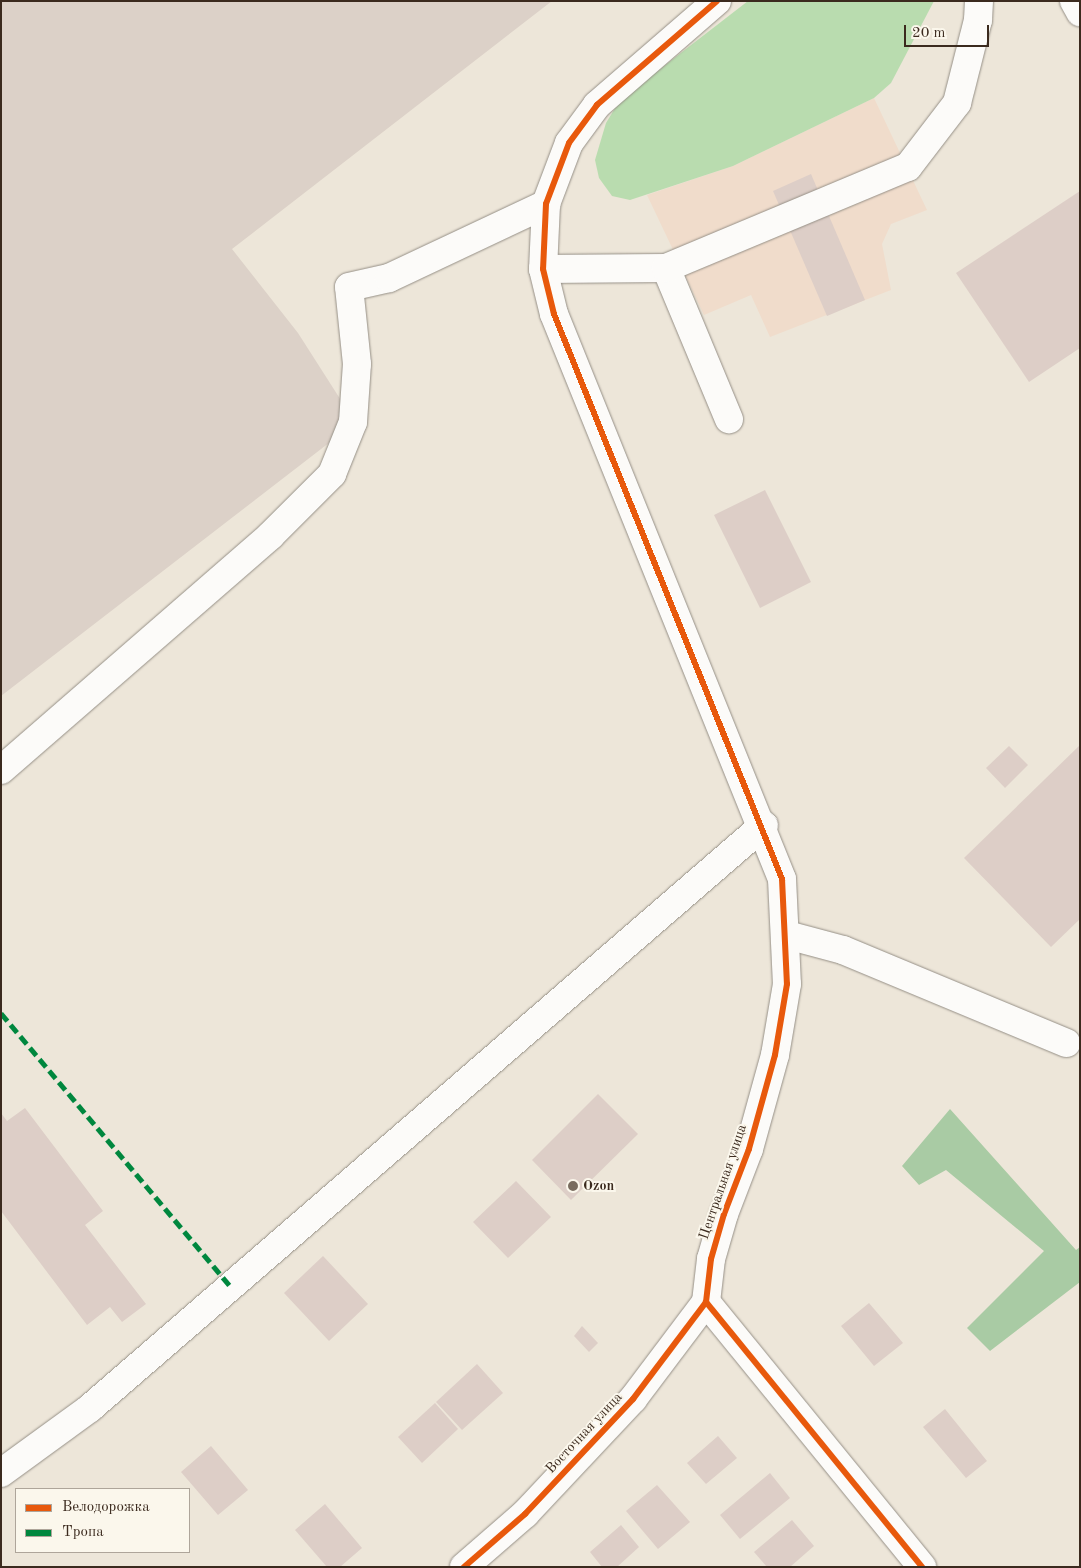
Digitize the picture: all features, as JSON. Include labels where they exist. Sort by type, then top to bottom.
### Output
[{"type":"street","name":"Центральная улица","points":[[706,1302],[711,1259],[724,1214],[749,1149],[775,1055],[786,984],[786,935],[782,879],[764,825],[554,314],[543,269],[546,204],[569,143],[597,105],[716,1]]},
{"type":"street","points":[[543,269],[666,268],[908,167],[957,103],[978,20],[979,1]]},
{"type":"street","points":[[1074,1],[1080,12]]},
{"type":"street","points":[[1,770],[270,536],[332,474],[353,422],[357,364],[349,287],[389,278],[546,204]]},
{"type":"street","points":[[666,268],[729,419]]},
{"type":"street","points":[[1,1473],[90,1408],[764,825]]},
{"type":"street","points":[[786,935],[843,950],[1066,1043]]},
{"type":"street","points":[[706,1302],[922,1567]]},
{"type":"street","name":"Восточная улица","points":[[464,1567],[526,1514],[632,1399],[706,1302]]},
{"type":"shaded area","points":[[1,1],[552,1],[232,249],[298,333],[344,405],[347,429],[1,696]]},
{"type":"shaded area","points":[[874,98],[927,210],[891,224],[882,244],[891,290],[770,337],[751,295],[704,315],[647,195],[733,166]]},
{"type":"green space","points":[[748,1],[934,1],[891,83],[874,98],[733,166],[630,200],[612,196],[599,178],[595,160],[606,123],[620,100]]},
{"type":"green space","points":[[950,1109],[1076,1250],[1080,1247],[1080,1282],[990,1351],[967,1328],[1044,1251],[946,1170],[919,1185],[902,1166]]},
{"type":"building","points":[[811,174],[865,300],[827,316],[773,191]]},
{"type":"building","points":[[1080,191],[1080,348],[1029,382],[956,273]]},
{"type":"building","points":[[765,490],[811,582],[760,608],[714,515]]},
{"type":"building","points":[[1080,745],[1080,919],[1051,947],[964,858]]},
{"type":"building","points":[[1009,746],[1028,765],[1005,788],[986,768]]},
{"type":"building","points":[[598,1094],[638,1134],[571,1200],[532,1160]]},
{"type":"building","points":[[25,1108],[103,1211],[85,1225],[146,1304],[122,1322],[110,1307],[87,1325],[1,1211],[1,1113],[7,1121]]},
{"type":"building","points":[[516,1181],[551,1217],[508,1258],[473,1222]]},
{"type":"building","points":[[323,1256],[368,1304],[329,1341],[284,1293]]},
{"type":"building","points":[[869,1303],[903,1343],[874,1366],[841,1326]]},
{"type":"building","points":[[582,1326],[598,1343],[589,1352],[574,1336]]},
{"type":"building","points":[[477,1364],[503,1393],[462,1430],[436,1402]]},
{"type":"building","points":[[435,1403],[458,1429],[422,1463],[398,1437]]},
{"type":"building","points":[[945,1409],[987,1461],[966,1478],[923,1427]]},
{"type":"building","points":[[718,1436],[737,1458],[706,1484],[687,1463]]},
{"type":"building","points":[[211,1446],[248,1490],[218,1515],[181,1472]]},
{"type":"building","points":[[770,1473],[790,1498],[740,1539],[720,1515]]},
{"type":"building","points":[[657,1485],[690,1522],[658,1549],[626,1511]]},
{"type":"building","points":[[325,1504],[362,1548],[340,1567],[327,1567],[295,1530]]},
{"type":"building","points":[[792,1520],[814,1546],[790,1567],[767,1567],[754,1552]]},
{"type":"building","points":[[621,1525],[639,1547],[617,1567],[602,1567],[590,1552]]},
{"type":"marked path","points":[[1,1013],[230,1286]]},
{"type":"cycle path","points":[[717,1],[597,105],[569,143],[546,204],[543,269],[554,314],[782,879],[787,984],[775,1055],[749,1149],[724,1214],[711,1259],[706,1302],[922,1567]]},
{"type":"cycle path","points":[[464,1567],[525,1514],[633,1399],[706,1302]]},
{"type":"place","name":"Ozon","points":[[573,1186]]}]
